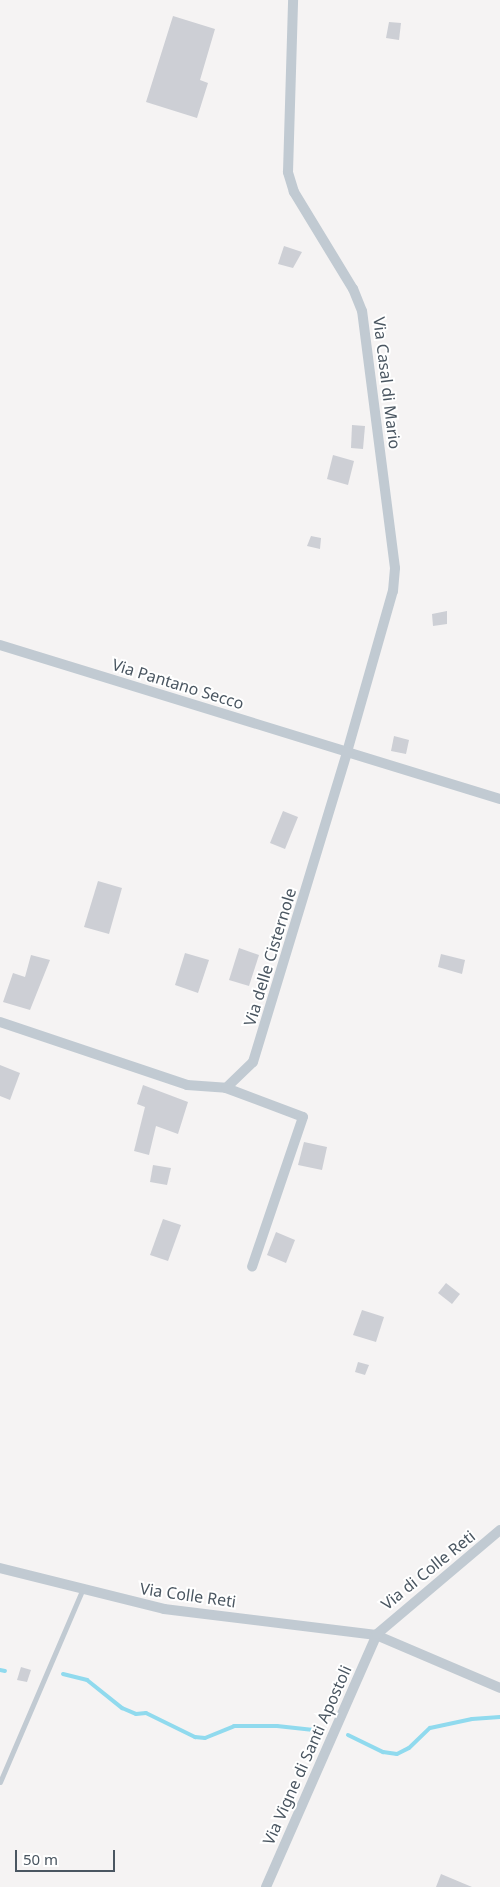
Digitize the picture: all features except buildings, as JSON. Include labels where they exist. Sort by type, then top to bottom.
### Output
[{"type":"street","name":"Via Casal di Mario","points":[[293,0],[288,172],[294,192],[353,289],[362,311],[395,568],[394,591],[347,752]]},
{"type":"street","name":"Via Pantano Secco","points":[[0,645],[347,752]]},
{"type":"street","points":[[347,752],[500,799]]},
{"type":"street","name":"Via delle Cisternole","points":[[226,1088],[254,1062],[347,752]]},
{"type":"street","points":[[0,1022],[188,1085],[226,1088],[303,1118],[252,1267]]},
{"type":"street","name":"Via di Colle Reti","points":[[376,1635],[500,1530]]},
{"type":"street","name":"Via Colle Reti","points":[[0,1568],[82,1591],[164,1609],[376,1635],[500,1688]]},
{"type":"street","name":"Via Vigne di Santi Apostoli","points":[[266,1887],[376,1635]]},
{"type":"lane","points":[[0,1782],[82,1591]]},
{"type":"waterway","points":[[0,1670],[5,1671]]},
{"type":"waterway","points":[[63,1674],[87,1680],[122,1708],[136,1714],[146,1713],[195,1737],[205,1738],[234,1726],[277,1726],[323,1731]]},
{"type":"waterway","points":[[348,1735],[383,1752],[397,1754],[409,1748],[430,1728],[472,1719],[500,1717]]}]
